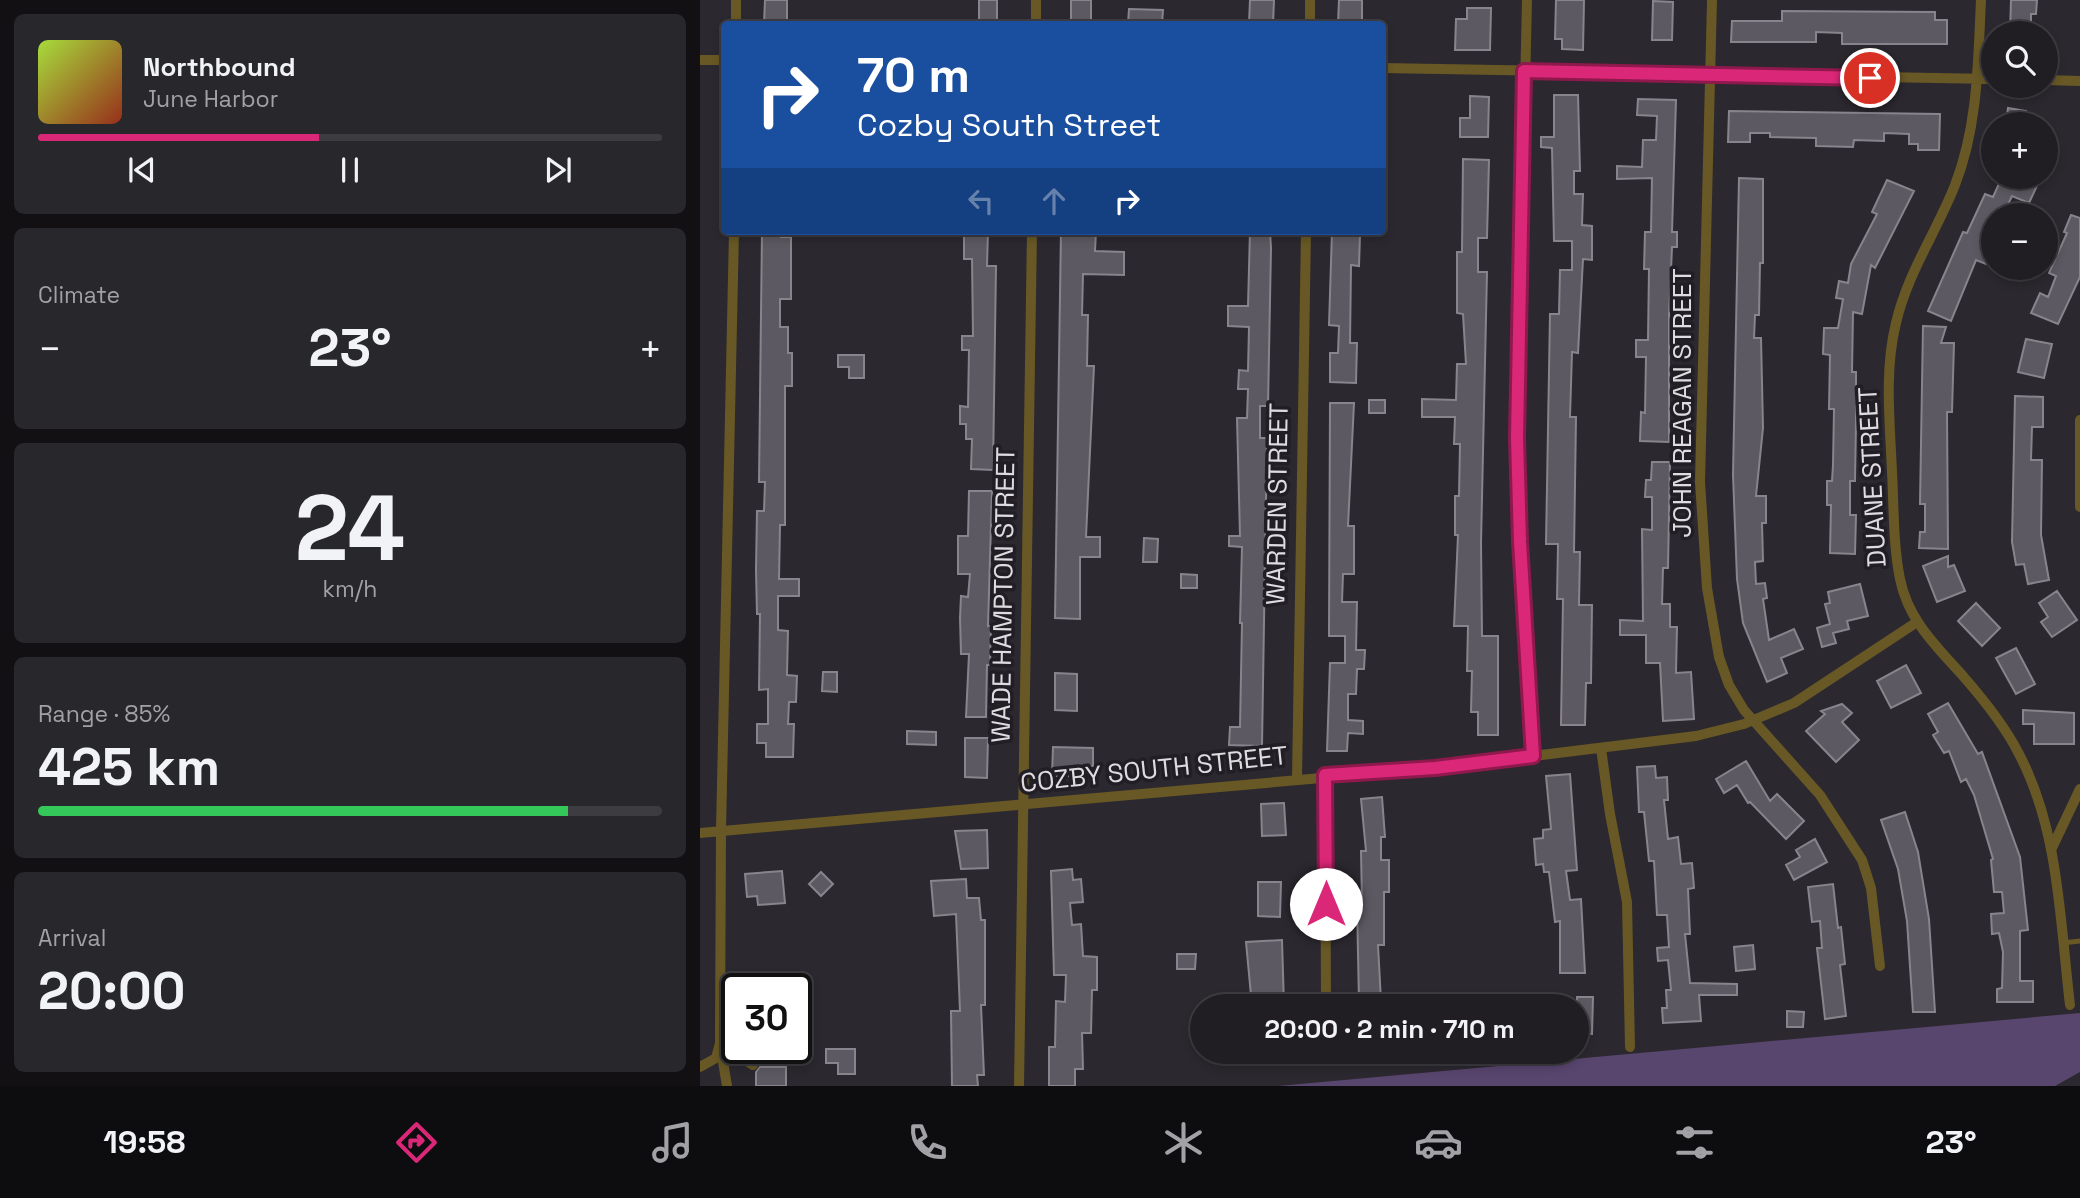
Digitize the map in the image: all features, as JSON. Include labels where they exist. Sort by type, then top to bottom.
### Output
[{"type":"street","points":[[736,0],[736,21]]},
{"type":"street","points":[[1036,0],[1036,21]]},
{"type":"street","points":[[1310,0],[1310,21]]},
{"type":"street","points":[[1527,0],[1517,438],[1520,542],[1533,756]]},
{"type":"street","name":"JOHN REAGAN STREET","points":[[1712,0],[1708,75],[1700,482],[1705,562],[1719,657],[1729,685],[1753,721],[1820,796],[1862,860],[1871,888],[1880,965]]},
{"type":"street","name":"DUANE STREET","points":[[1981,0],[1978,79],[1971,132],[1955,184],[1910,281],[1896,321],[1890,352],[1896,554],[1900,582],[1917,622],[1995,715],[2019,753],[2035,788],[2051,850],[2070,1005]]},
{"type":"street","points":[[700,60],[721,60]]},
{"type":"street","points":[[1386,68],[1978,79]]},
{"type":"street","points":[[2058,80],[2080,81]]},
{"type":"street","points":[[727,1086],[720,1043],[721,830],[734,235]]},
{"type":"street","name":"WADE HAMPTON STREET","points":[[1019,1086],[1021,805],[1032,235]]},
{"type":"street","name":"WARDEN STREET","points":[[1297,778],[1306,235]]},
{"type":"street","points":[[2080,420],[2080,507]]},
{"type":"street","name":"COZBY SOUTH STREET","points":[[700,833],[1325,775],[1435,768],[1696,736],[1753,721],[1794,703],[1917,622]]},
{"type":"street","points":[[1601,747],[1627,902],[1630,1047]]},
{"type":"street","points":[[1325,775],[1326,994]]},
{"type":"street","points":[[2051,850],[2080,789]]},
{"type":"street","points":[[720,1043],[753,1065]]},
{"type":"street","points":[[700,1067],[716,1058],[720,1043]]},
{"type":"lane","points":[[2062,943],[2080,942]]},
{"type":"shaded area","points":[[2080,1013],[2080,1072],[2055,1086],[1278,1086],[1520,1064],[1589,1064],[1589,1058]]},
{"type":"building","points":[[765,0],[787,0],[787,21],[764,21]]},
{"type":"building","points":[[979,0],[997,0],[997,21],[979,21]]},
{"type":"building","points":[[1071,0],[1091,0],[1091,21],[1071,21]]},
{"type":"building","points":[[1250,0],[1274,0],[1273,21],[1249,21]]},
{"type":"building","points":[[1339,0],[1362,0],[1362,21],[1338,21]]},
{"type":"building","points":[[1556,0],[1584,0],[1583,50],[1562,49],[1562,39],[1555,39]]},
{"type":"building","points":[[2011,0],[2037,0],[2036,14],[2031,14],[2031,21],[2010,21]]},
{"type":"building","points":[[1653,1],[1673,2],[1672,40],[1652,40]]},
{"type":"building","points":[[1467,8],[1491,8],[1490,50],[1455,50],[1456,19],[1467,19]]},
{"type":"building","points":[[1129,9],[1163,10],[1162,21],[1128,21]]},
{"type":"building","points":[[1782,11],[1935,12],[1935,20],[1947,20],[1947,44],[1842,44],[1842,33],[1816,32],[1816,42],[1731,42],[1732,21],[1782,21]]},
{"type":"building","points":[[1554,95],[1578,95],[1580,171],[1574,171],[1574,194],[1583,194],[1582,225],[1592,226],[1592,260],[1583,259],[1578,353],[1572,352],[1570,417],[1576,417],[1574,552],[1580,552],[1579,605],[1592,605],[1591,683],[1586,683],[1585,725],[1561,725],[1563,599],[1557,599],[1558,544],[1546,544],[1550,314],[1559,314],[1560,270],[1572,270],[1572,241],[1554,241],[1552,148],[1541,147],[1541,137],[1554,137]]},
{"type":"building","points":[[1470,96],[1489,97],[1488,137],[1460,137],[1460,118],[1470,118]]},
{"type":"building","points":[[1638,99],[1676,100],[1672,232],[1677,232],[1677,247],[1672,247],[1669,315],[1669,442],[1640,441],[1641,412],[1645,413],[1646,357],[1636,357],[1636,340],[1648,340],[1649,269],[1644,269],[1645,232],[1651,232],[1652,178],[1617,179],[1617,166],[1642,167],[1643,140],[1656,140],[1657,116],[1637,115]]},
{"type":"building","points":[[2008,108],[2026,111],[2026,112],[2008,112]]},
{"type":"building","points":[[1729,111],[1940,114],[1939,150],[1918,150],[1918,144],[1909,144],[1909,134],[1884,133],[1884,141],[1854,140],[1853,147],[1816,146],[1816,138],[1770,137],[1770,133],[1750,133],[1750,142],[1728,142]]},
{"type":"building","points":[[1463,159],[1489,160],[1487,238],[1478,238],[1478,272],[1487,272],[1481,543],[1482,636],[1498,636],[1498,735],[1478,735],[1478,712],[1471,712],[1472,671],[1467,671],[1468,626],[1454,626],[1458,535],[1455,535],[1455,496],[1459,496],[1460,444],[1454,444],[1455,417],[1422,417],[1422,399],[1456,400],[1457,364],[1466,364],[1463,314],[1457,313],[1457,252],[1462,252]]},
{"type":"building","points":[[1739,178],[1763,179],[1763,263],[1760,263],[1759,315],[1755,315],[1754,338],[1761,338],[1763,428],[1756,496],[1766,496],[1766,523],[1762,523],[1763,561],[1755,562],[1756,584],[1765,583],[1767,598],[1763,599],[1769,640],[1794,629],[1803,649],[1781,658],[1787,673],[1767,682],[1743,623],[1737,579],[1733,475]]},
{"type":"building","points":[[1887,180],[1914,191],[1875,268],[1871,265],[1862,314],[1853,312],[1852,372],[1856,372],[1856,422],[1855,481],[1850,481],[1850,515],[1856,515],[1855,554],[1830,553],[1831,505],[1827,505],[1827,481],[1832,481],[1834,409],[1829,409],[1830,355],[1823,354],[1824,328],[1838,328],[1843,299],[1836,298],[1839,281],[1848,283],[1851,264],[1877,214],[1872,212]]},
{"type":"building","points":[[1997,189],[2035,189],[2029,203],[2012,196],[2009,203],[1981,203],[1981,262],[1976,260],[1951,321],[1928,311],[1963,232],[1967,233],[1985,194],[1993,197]]},
{"type":"building","points":[[2071,215],[2080,218],[2080,277],[2058,324],[2031,313],[2040,293],[2048,297],[2054,280],[2058,280],[2058,253],[2067,233],[2064,232]]},
{"type":"building","points":[[762,235],[781,235],[791,237],[791,299],[780,299],[780,327],[788,327],[788,353],[792,353],[792,386],[785,386],[785,525],[780,525],[779,579],[799,579],[799,596],[778,596],[778,630],[788,631],[787,675],[797,676],[796,702],[789,702],[788,724],[794,724],[793,757],[766,757],[766,743],[757,743],[757,724],[768,724],[768,689],[759,690],[757,511],[764,511],[765,482],[759,482]]},
{"type":"building","points":[[964,235],[988,235],[987,266],[996,266],[993,470],[971,469],[972,439],[966,439],[966,424],[960,424],[960,406],[968,407],[969,350],[962,350],[962,336],[973,336],[972,259],[964,259]]},
{"type":"building","points":[[1061,235],[1096,235],[1095,251],[1124,252],[1124,275],[1083,274],[1082,315],[1088,315],[1087,366],[1094,366],[1086,537],[1100,537],[1100,557],[1080,557],[1080,619],[1055,618]]},
{"type":"building","points":[[1250,235],[1270,235],[1268,406],[1260,406],[1260,438],[1267,438],[1262,746],[1229,745],[1230,727],[1240,727],[1242,547],[1229,546],[1229,536],[1240,536],[1237,418],[1247,418],[1248,389],[1238,389],[1239,370],[1248,371],[1249,327],[1228,326],[1228,306],[1248,306]]},
{"type":"building","points":[[1332,235],[1360,235],[1359,266],[1351,265],[1350,343],[1357,343],[1356,383],[1330,382],[1330,353],[1338,353],[1339,326],[1329,325]]},
{"type":"building","points":[[1923,326],[1946,327],[1941,343],[1954,343],[1952,412],[1947,412],[1948,549],[1919,548],[1920,532],[1925,532],[1925,504],[1920,504]]},
{"type":"building","points":[[2026,339],[2052,344],[2044,378],[2018,372]]},
{"type":"building","points":[[838,355],[864,355],[864,378],[849,378],[849,367],[838,367]]},
{"type":"building","points":[[2015,396],[2043,397],[2043,427],[2032,427],[2031,460],[2042,460],[2041,535],[2049,580],[2028,584],[2024,564],[2016,565],[2012,542]]},
{"type":"building","points":[[1369,400],[1385,400],[1385,413],[1369,413]]},
{"type":"building","points":[[1330,403],[1354,403],[1348,526],[1354,526],[1354,574],[1343,574],[1342,602],[1357,602],[1356,650],[1365,650],[1364,669],[1357,669],[1356,694],[1348,694],[1348,720],[1363,721],[1363,734],[1348,733],[1347,751],[1327,751],[1330,663],[1345,663],[1345,636],[1329,636]]},
{"type":"building","points":[[1652,462],[1670,462],[1668,568],[1663,568],[1662,604],[1670,604],[1670,627],[1677,627],[1676,673],[1691,672],[1694,719],[1663,721],[1660,663],[1646,663],[1646,635],[1620,635],[1620,620],[1643,621],[1642,529],[1652,530],[1652,497],[1645,497],[1646,480],[1651,480]]},
{"type":"building","points":[[969,491],[992,491],[988,626],[991,626],[990,665],[987,665],[986,717],[966,717],[969,654],[961,654],[961,596],[968,597],[970,574],[958,574],[958,536],[968,536]]},
{"type":"building","points":[[1144,538],[1158,539],[1157,562],[1143,562]]},
{"type":"building","points":[[1948,556],[1948,567],[1954,565],[1965,591],[1937,602],[1923,566]]},
{"type":"building","points":[[1181,574],[1197,575],[1197,588],[1181,588]]},
{"type":"building","points":[[1860,584],[1868,616],[1847,621],[1849,629],[1833,633],[1836,643],[1822,647],[1817,628],[1830,624],[1825,604],[1830,603],[1828,592]]},
{"type":"building","points":[[2057,591],[2077,620],[2052,637],[2041,622],[2048,617],[2039,603]]},
{"type":"building","points":[[1976,603],[2000,628],[1982,646],[1958,621]]},
{"type":"building","points":[[2016,648],[2035,684],[2016,694],[1996,658]]},
{"type":"building","points":[[1906,665],[1921,693],[1891,708],[1877,681]]},
{"type":"building","points":[[823,672],[837,672],[837,692],[822,691]]},
{"type":"building","points":[[1055,673],[1077,674],[1077,711],[1055,710]]},
{"type":"building","points":[[1948,703],[1978,754],[1982,752],[2020,857],[2028,930],[2020,931],[2020,981],[2033,981],[2033,1002],[1997,1002],[1997,989],[2002,988],[2003,952],[1999,933],[1992,934],[1991,914],[2004,913],[2002,892],[1994,892],[1993,859],[1974,795],[1966,779],[1961,782],[1949,751],[1944,753],[1933,735],[1938,732],[1928,714]]},
{"type":"building","points":[[1842,704],[1852,713],[1842,722],[1859,740],[1836,762],[1806,731],[1825,714],[1821,711]]},
{"type":"building","points":[[2023,710],[2074,713],[2074,744],[2034,744],[2034,724],[2023,724]]},
{"type":"building","points":[[907,731],[936,732],[936,745],[907,744]]},
{"type":"building","points":[[965,738],[988,738],[987,778],[965,777]]},
{"type":"building","points":[[1053,747],[1093,748],[1093,766],[1078,766],[1078,776],[1052,776]]},
{"type":"building","points":[[1746,761],[1770,801],[1777,794],[1804,821],[1786,839],[1750,802],[1748,803],[1737,785],[1724,793],[1716,779]]},
{"type":"building","points":[[1655,766],[1656,778],[1667,777],[1668,800],[1664,800],[1668,839],[1678,837],[1681,864],[1692,863],[1694,888],[1688,889],[1690,934],[1685,934],[1690,983],[1737,984],[1737,995],[1699,995],[1701,1021],[1663,1023],[1662,1008],[1667,1008],[1666,990],[1671,990],[1668,960],[1658,961],[1657,948],[1669,947],[1667,915],[1657,915],[1654,861],[1649,861],[1644,812],[1639,812],[1637,767]]},
{"type":"building","points":[[1570,774],[1577,870],[1566,871],[1570,900],[1581,899],[1585,973],[1560,973],[1560,921],[1555,922],[1549,872],[1544,872],[1543,864],[1536,865],[1534,839],[1543,838],[1543,830],[1551,829],[1546,776]]},
{"type":"building","points":[[1382,797],[1385,837],[1381,837],[1381,860],[1389,860],[1389,892],[1384,892],[1384,945],[1378,945],[1381,994],[1359,994],[1357,904],[1362,904],[1361,851],[1366,851],[1361,799]]},
{"type":"building","points":[[1284,803],[1286,835],[1262,836],[1261,804]]},
{"type":"building","points":[[1905,812],[1918,852],[1929,919],[1935,1012],[1913,1012],[1907,921],[1898,869],[1881,820]]},
{"type":"building","points":[[987,830],[988,868],[961,869],[955,831]]},
{"type":"building","points":[[1815,839],[1827,862],[1794,880],[1786,865],[1800,857],[1796,850]]},
{"type":"building","points":[[1072,869],[1073,880],[1081,879],[1083,902],[1070,903],[1072,925],[1081,924],[1083,956],[1097,957],[1097,990],[1092,990],[1091,1033],[1082,1033],[1083,1069],[1075,1069],[1075,1086],[1049,1086],[1049,1047],[1055,1047],[1056,1001],[1065,1002],[1066,975],[1054,975],[1051,871]]},
{"type":"building","points":[[782,871],[785,903],[758,905],[757,896],[747,897],[745,874]]},
{"type":"building","points":[[821,872],[833,884],[821,896],[809,884]]},
{"type":"building","points":[[966,879],[967,898],[979,898],[981,920],[985,920],[985,1005],[981,1005],[984,1075],[977,1075],[978,1086],[952,1086],[951,1011],[960,1011],[956,914],[934,916],[931,881]]},
{"type":"building","points":[[1258,882],[1281,882],[1280,917],[1258,916]]},
{"type":"building","points":[[1833,884],[1845,964],[1840,965],[1846,1016],[1825,1019],[1817,948],[1822,948],[1820,921],[1812,922],[1808,887]]},
{"type":"building","points":[[1282,940],[1284,994],[1251,994],[1246,942]]},
{"type":"building","points":[[1753,945],[1755,969],[1736,971],[1734,947]]},
{"type":"building","points":[[1177,954],[1196,954],[1195,969],[1177,969]]},
{"type":"building","points":[[1589,997],[1593,997],[1592,1034],[1589,1034]]},
{"type":"building","points":[[1787,1011],[1804,1012],[1803,1027],[1787,1027]]},
{"type":"building","points":[[826,1049],[855,1049],[855,1074],[838,1074],[838,1063],[826,1063]]},
{"type":"building","points":[[760,1067],[786,1067],[786,1086],[756,1086],[756,1072]]},
{"type":"route","points":[[1326,904],[1325,775],[1435,768],[1533,756],[1520,542],[1517,438],[1524,71],[1870,78]]}]
